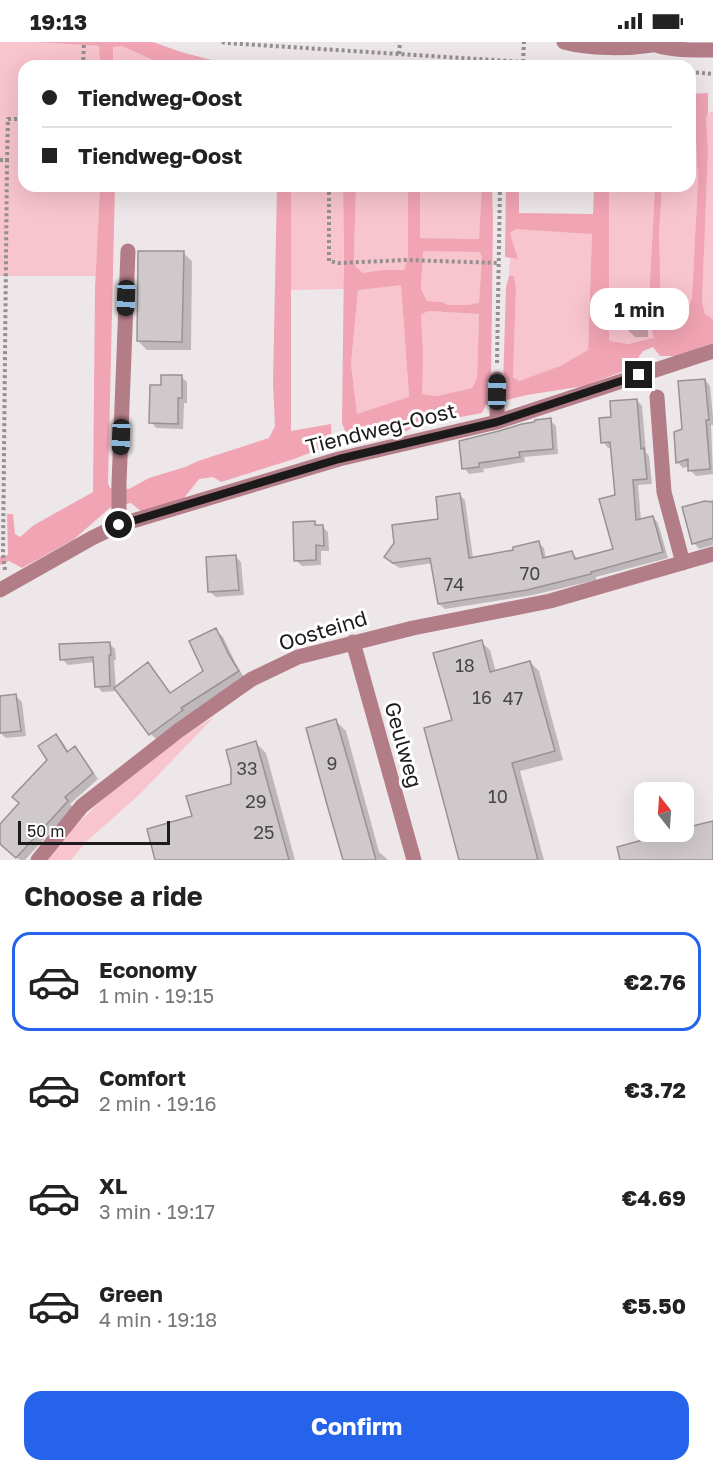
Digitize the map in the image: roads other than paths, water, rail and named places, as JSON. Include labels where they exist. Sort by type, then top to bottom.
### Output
[{"type":"street","points":[[564,42],[574,45],[630,48],[650,43],[682,50],[713,50]]},
{"type":"street","points":[[119,521],[128,251]]},
{"type":"street","name":"Tiendweg-Oost","points":[[0,591],[119,521],[339,459],[497,422],[713,351]]},
{"type":"street","points":[[497,379],[497,422]]},
{"type":"street","points":[[657,397],[664,492],[683,563]]},
{"type":"street","name":"Oosteind","points":[[38,860],[82,806],[177,731],[252,679],[298,657],[413,628],[550,601],[713,554]]},
{"type":"street","name":"Geulweg","points":[[352,642],[414,860]]}]
